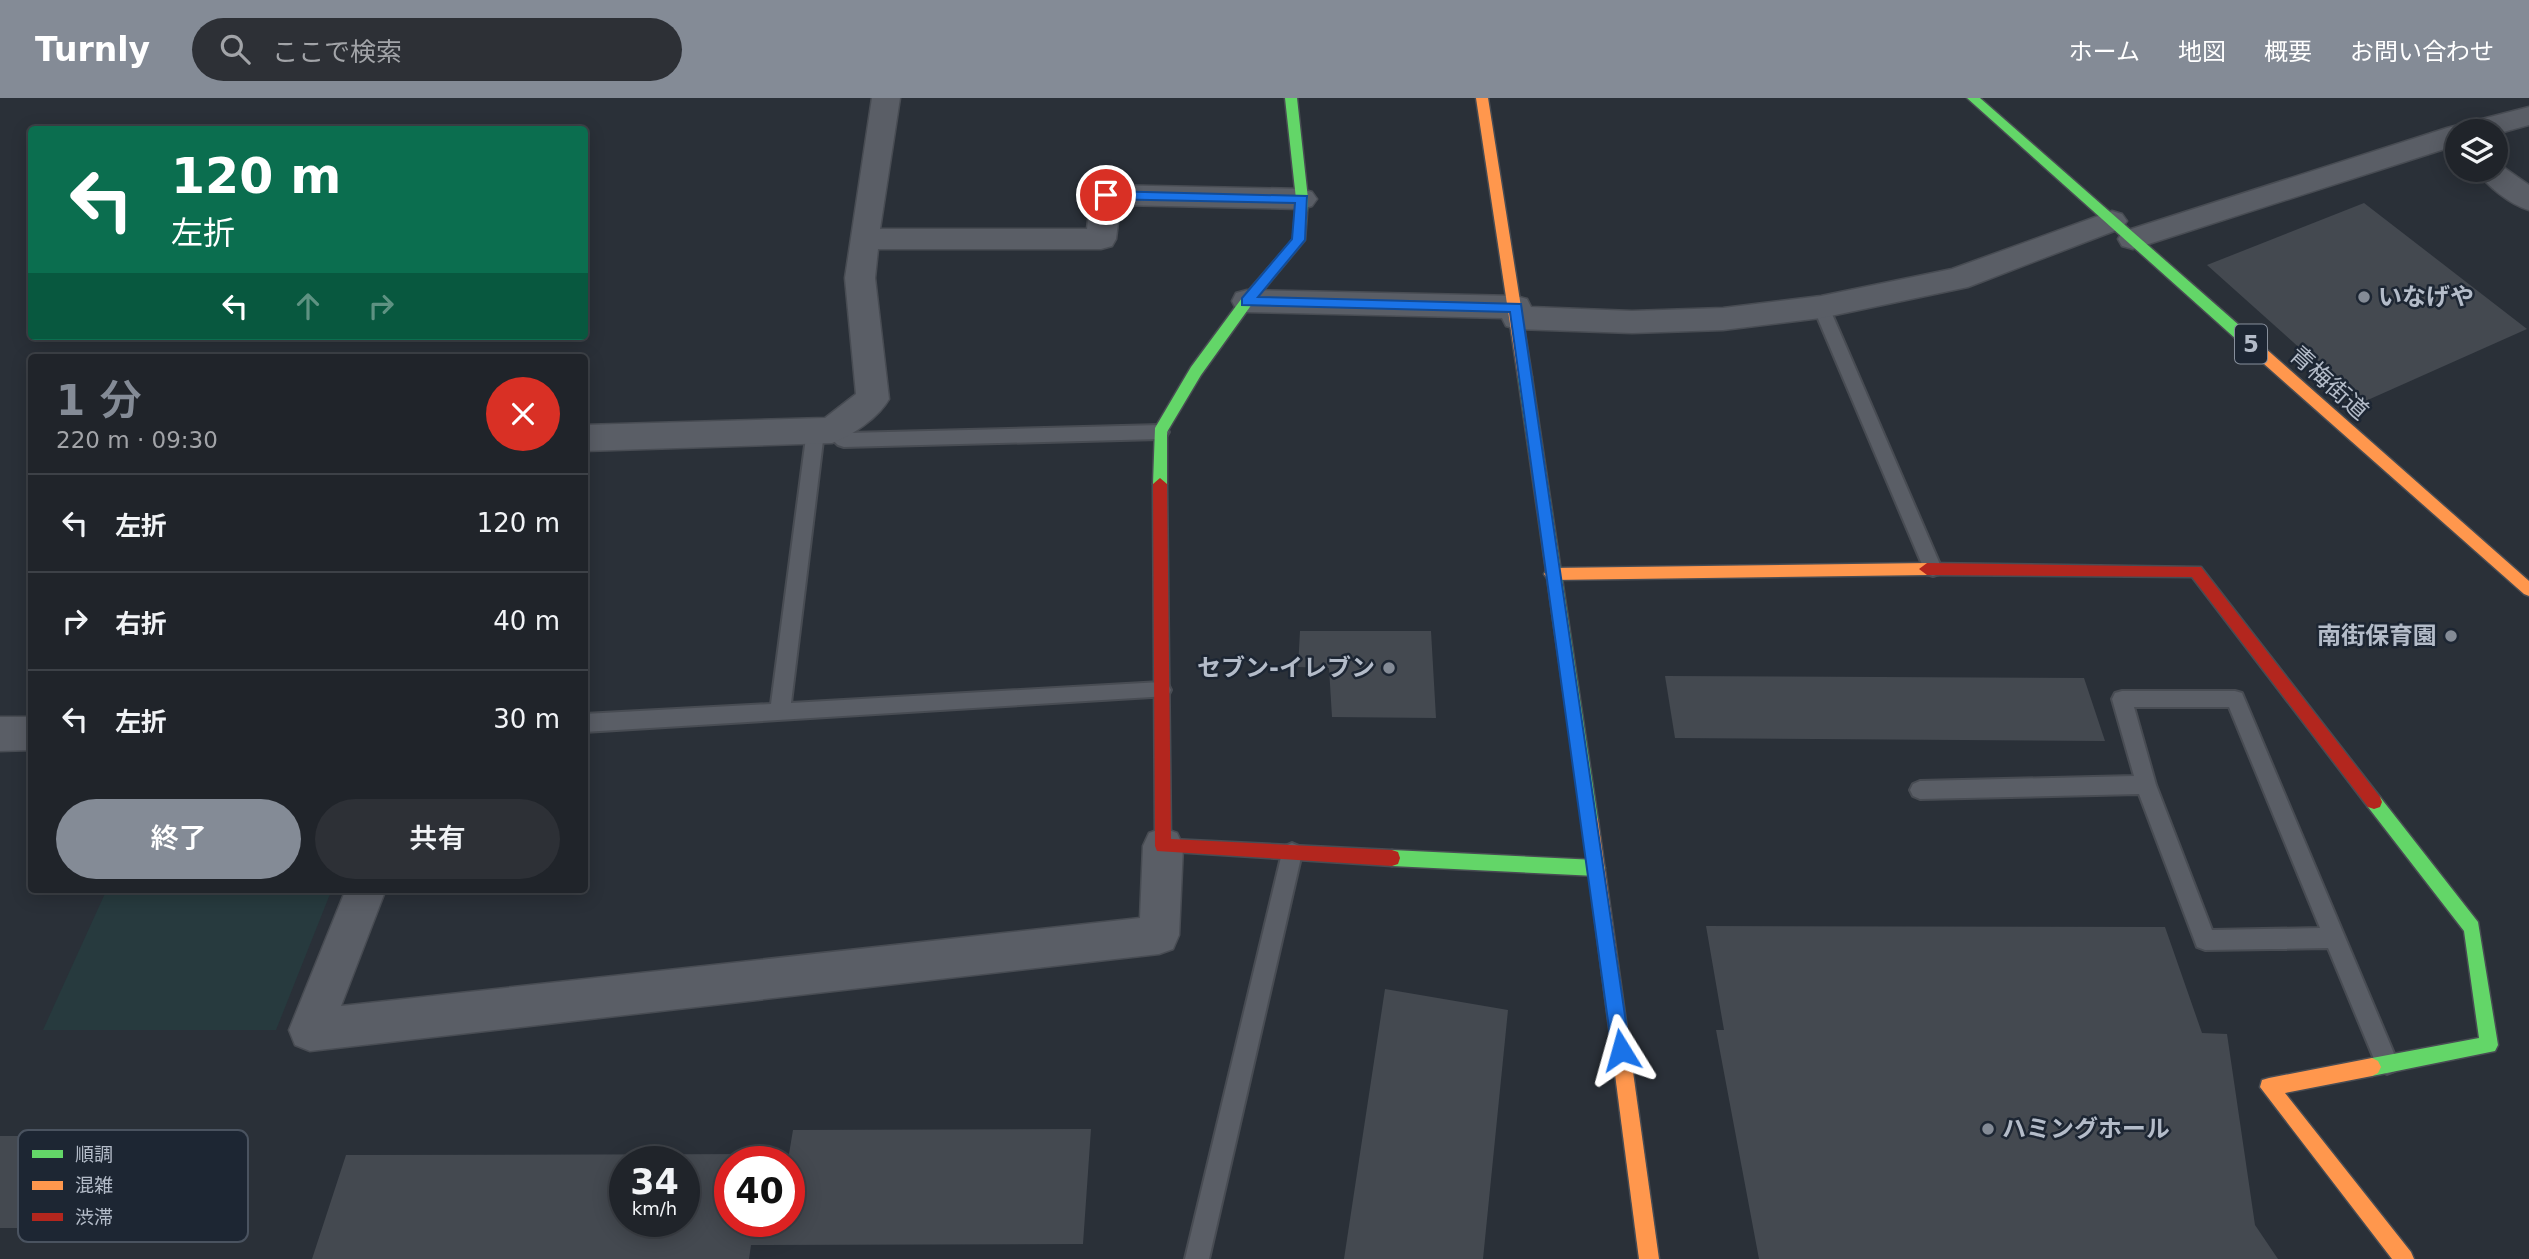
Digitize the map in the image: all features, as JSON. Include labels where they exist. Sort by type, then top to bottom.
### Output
[{"type":"street","points":[[588,438],[824,430],[873,399],[860,278],[863,239],[886,98]]},
{"type":"street","points":[[364,893],[310,1030],[1159,935],[1163,846],[1160,432],[1196,371],[1247,301],[1299,240],[1302,199],[1291,98]]},
{"type":"street","points":[[1482,98],[1517,313],[1552,574],[1569,665],[1649,1259]]},
{"type":"street","name":"青梅街道","points":[[1973,98],[2529,590]]},
{"type":"street","points":[[2508,122],[2529,116]]},
{"type":"street","points":[[1247,301],[1517,313],[1632,322],[1710,319],[1821,307],[1957,279],[2122,230],[2445,141]]},
{"type":"street","points":[[2506,182],[2529,200]]},
{"type":"street","points":[[863,239],[1101,239],[1106,195],[1302,199]]},
{"type":"street","points":[[1552,574],[1933,569],[2196,571],[2472,928],[2489,1045],[2269,1087],[2404,1259]]},
{"type":"street","points":[[0,734],[28,733]]},
{"type":"street","points":[[1163,846],[1596,868]]},
{"type":"lane","points":[[1821,307],[1933,569]]},
{"type":"lane","points":[[780,712],[824,430],[844,440],[1160,432]]},
{"type":"lane","points":[[588,723],[1161,690]]},
{"type":"lane","points":[[2335,938],[2204,940],[2146,785],[2122,699],[2235,698],[2335,938],[2387,1063]]},
{"type":"lane","points":[[1920,790],[2146,785]]},
{"type":"lane","points":[[1197,1259],[1292,853]]},
{"type":"green space","points":[[105,893],[330,893],[276,1030],[43,1030]]},
{"type":"building","name":"いなげや","points":[[2364,203],[2527,329],[2361,403],[2207,265]]},
{"type":"building","points":[[1300,631],[1431,631],[1436,718],[1332,717],[1329,668],[1298,667]]},
{"type":"building","points":[[1665,676],[2084,678],[2105,741],[1675,738]]},
{"type":"building","name":"ハミングホール","points":[[1706,926],[2165,927],[2202,1033],[2227,1034],[2255,1225],[2278,1259],[1759,1259],[1716,1030],[1724,1030]]},
{"type":"building","points":[[1385,989],[1508,1010],[1483,1259],[1344,1259]]},
{"type":"building","points":[[1091,1129],[1083,1244],[751,1245],[749,1259],[312,1259],[346,1155],[609,1154],[609,1237],[700,1237],[700,1154],[714,1154],[714,1237],[805,1237],[805,1146],[790,1146],[793,1130]]},
{"type":"building","points":[[0,1136],[18,1136],[18,1228],[0,1228]]},
{"type":"traffic: fast","points":[[1160,484],[1160,432],[1196,371],[1247,301],[1299,240],[1302,199],[1291,98]]},
{"type":"traffic: fast","points":[[1973,98],[2251,344]]},
{"type":"traffic: fast","points":[[1525,377],[1590,820]]},
{"type":"traffic: fast","points":[[2372,1067],[2489,1045],[2472,928],[2374,802]]},
{"type":"traffic: fast","points":[[1392,858],[1596,868]]},
{"type":"traffic: slow","points":[[1482,98],[1525,377]]},
{"type":"traffic: slow","points":[[2251,344],[2529,590]]},
{"type":"traffic: slow","points":[[1552,574],[1927,569]]},
{"type":"traffic: slow","points":[[1590,820],[1649,1259]]},
{"type":"traffic: slow","points":[[2372,1067],[2269,1087],[2404,1259]]},
{"type":"traffic: jam","points":[[1160,484],[1163,846],[1392,858]]},
{"type":"traffic: jam","points":[[1927,569],[2196,571],[2374,802]]},
{"type":"place","name":"いなげや","points":[[2364,297]]},
{"type":"place","name":"南街保育園","points":[[2451,636]]},
{"type":"place","name":"セブン-イレブン","points":[[1389,668]]},
{"type":"place","name":"ハミングホール","points":[[1988,1129]]},
{"type":"route","points":[[1106,195],[1302,199],[1299,240],[1247,301],[1516,307],[1552,574],[1569,665],[1621,1050]]}]
